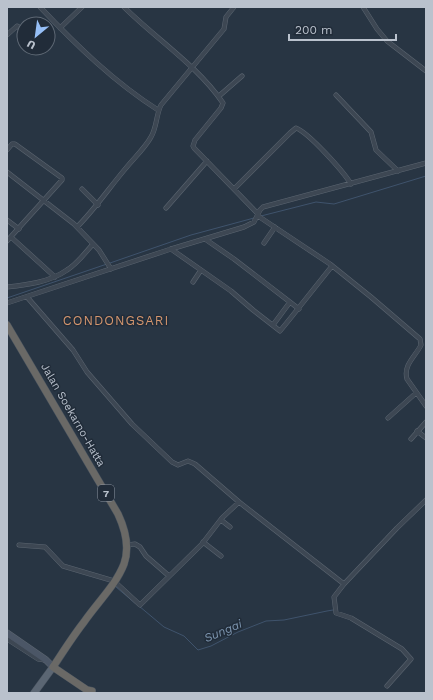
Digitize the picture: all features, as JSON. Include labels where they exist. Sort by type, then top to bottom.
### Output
[{"type":"highway","name":"Jalan Soekarno-Hatta","points":[[7,325],[118,514],[123,525],[126,545],[124,564],[114,581],[54,665]]},
{"type":"highway","points":[[54,665],[71,679],[91,692]]},
{"type":"highway","points":[[54,665],[89,686],[91,692]]},
{"type":"main road","points":[[7,633],[54,665],[34,693]]},
{"type":"street","points":[[40,7],[119,84],[158,110]]},
{"type":"street","points":[[60,28],[82,7]]},
{"type":"street","points":[[124,7],[191,67],[224,103],[201,132],[193,146],[194,148],[258,215],[332,266],[420,338],[421,345],[405,372],[407,379],[426,406]]},
{"type":"street","points":[[77,227],[98,205],[149,141],[154,133],[158,110],[161,105],[224,29],[226,17],[234,7]]},
{"type":"street","points":[[363,7],[377,29],[387,41],[426,70]]},
{"type":"street","points":[[7,35],[16,27]]},
{"type":"street","points":[[219,96],[242,76]]},
{"type":"street","points":[[336,95],[371,132],[376,150],[398,171]]},
{"type":"street","points":[[234,190],[296,128],[301,130],[310,138],[339,167],[352,184]]},
{"type":"street","points":[[7,150],[12,144],[15,144],[62,178],[61,182],[19,229],[8,239],[55,277]]},
{"type":"street","points":[[166,208],[207,161]]},
{"type":"street","points":[[7,303],[171,249],[244,227],[254,222],[263,207],[426,163]]},
{"type":"street","points":[[7,180],[9,174],[77,227],[99,250],[111,269]]},
{"type":"street","points":[[82,189],[98,205]]},
{"type":"street","points":[[7,220],[19,229]]},
{"type":"street","points":[[264,243],[275,228]]},
{"type":"street","points":[[205,239],[234,259],[299,309]]},
{"type":"street","points":[[7,287],[28,284],[55,277],[68,270],[93,244]]},
{"type":"street","points":[[171,249],[231,291],[281,331],[332,266]]},
{"type":"street","points":[[193,282],[201,270]]},
{"type":"street","points":[[27,297],[73,350],[87,372],[137,430],[172,462],[178,465],[191,461],[240,502],[344,584]]},
{"type":"street","points":[[273,325],[290,302]]},
{"type":"street","points":[[388,418],[416,393]]},
{"type":"street","points":[[411,438],[426,422]]},
{"type":"street","points":[[417,432],[426,438]]},
{"type":"street","points":[[387,686],[411,659],[402,649],[351,618],[336,613],[334,597],[344,584],[397,528],[426,500]]},
{"type":"street","points":[[19,545],[45,547],[63,566],[114,581],[140,605],[203,542],[221,520],[240,502]]},
{"type":"street","points":[[221,520],[230,527]]},
{"type":"street","points":[[203,542],[221,556]]},
{"type":"street","points":[[126,545],[135,544],[140,547],[146,556],[169,576]]},
{"type":"street","points":[[7,639],[38,660],[46,660]]},
{"type":"waterway","points":[[261,216],[316,202],[334,204],[426,176]]},
{"type":"waterway","points":[[110,263],[191,235],[254,218]]},
{"type":"waterway","points":[[7,298],[107,264]]},
{"type":"waterway","name":"Sungai","points":[[116,587],[136,604]]},
{"type":"waterway","name":"Sungai","points":[[139,606],[164,627],[184,636],[198,650],[211,646],[238,632],[266,621],[284,620],[333,610]]},
{"type":"district","name":"CONDONGSARI","points":[[116,320]]}]
